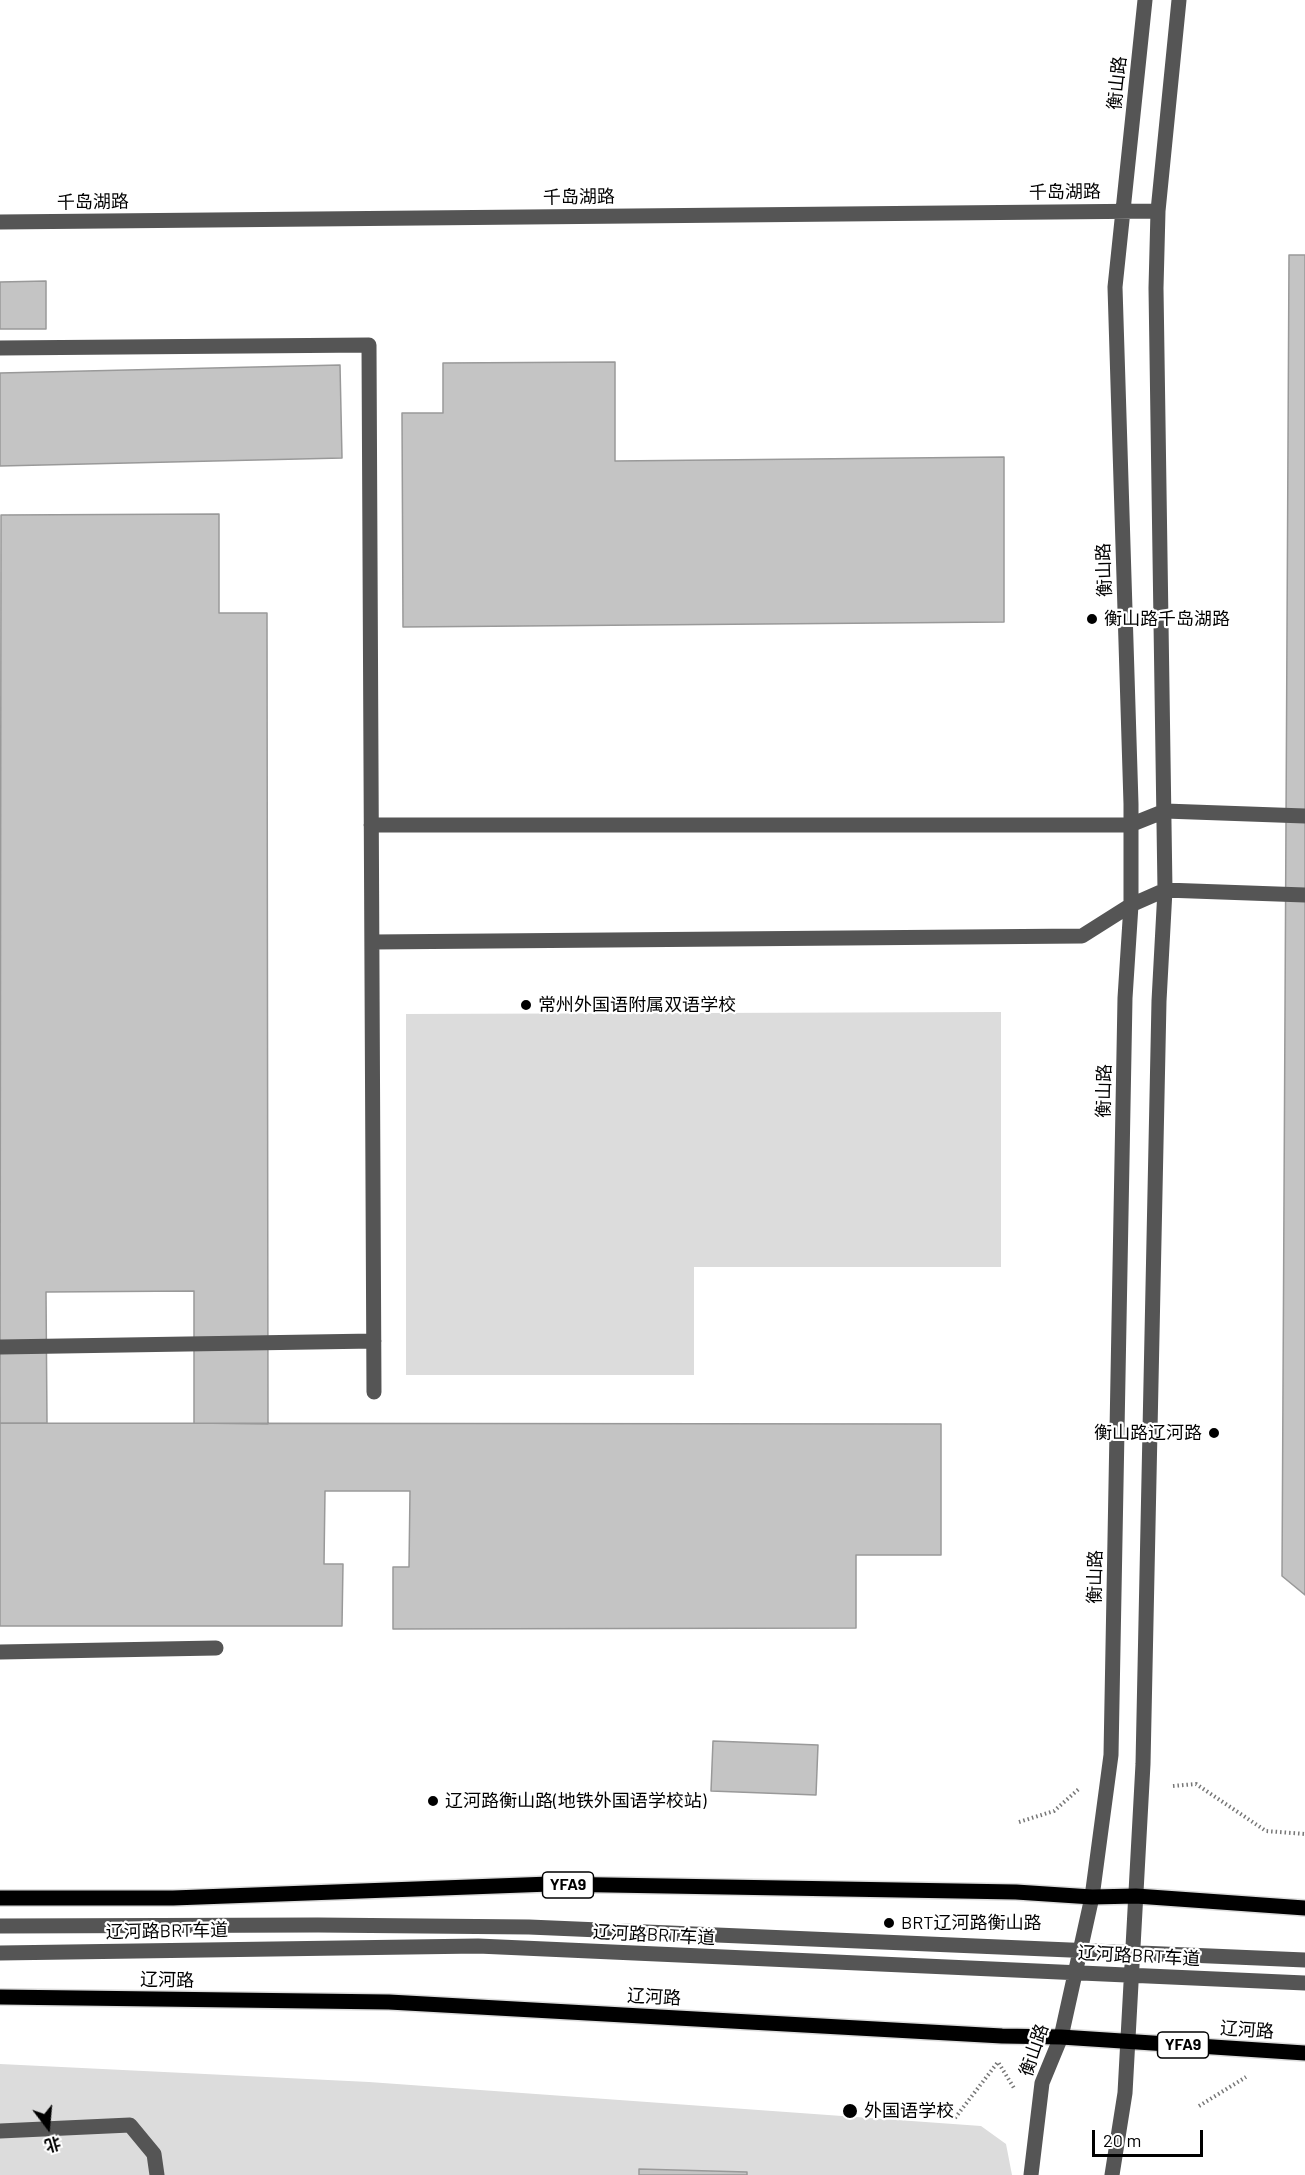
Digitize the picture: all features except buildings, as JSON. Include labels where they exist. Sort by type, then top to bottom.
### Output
[{"type":"main road","name":"YFA9","points":[[0,1898],[173,1898],[550,1884],[1016,1892],[1136,1896],[1305,1908]]},
{"type":"main road","name":"辽河路","points":[[0,1997],[389,2002],[966,2034],[1061,2037],[1305,2053]]},
{"type":"street","name":"衡山路","points":[[1031,2175],[1042,2083],[1061,2037],[1092,1896],[1111,1755],[1125,1010],[1131,905],[1115,287],[1145,0]]},
{"type":"street","points":[[1112,2175],[1125,2093],[1143,1764],[1158,1024],[1165,891],[1156,288],[1158,211],[1179,0]]},
{"type":"street","name":"千岛湖路","points":[[0,222],[1158,211]]},
{"type":"street","points":[[0,348],[369,345],[374,1392]]},
{"type":"street","points":[[371,825],[1130,825],[1165,811],[1305,816]]},
{"type":"street","points":[[373,942],[1082,936],[1131,905],[1165,891],[1305,895]]},
{"type":"street","points":[[0,1347],[374,1341]]},
{"type":"street","points":[[0,1652],[216,1648]]},
{"type":"street","name":"辽河路BRT车道","points":[[0,1926],[529,1927],[1305,1960]]},
{"type":"street","name":"辽河路BRT车道","points":[[0,1953],[478,1946],[1305,1983]]},
{"type":"street","points":[[0,2131],[130,2126],[154,2154],[157,2175]]},
{"type":"path","points":[[1019,1822],[1054,1811],[1085,1784]]},
{"type":"path","points":[[1173,1786],[1196,1784],[1266,1831],[1305,1834]]},
{"type":"path","points":[[955,2118],[998,2062],[1015,2090]]},
{"type":"path","points":[[1199,2106],[1247,2076]]},
{"type":"shaded area","points":[[1001,1012],[1001,1267],[694,1267],[694,1375],[406,1375],[406,1014]]},
{"type":"shaded area","points":[[0,2064],[369,2082],[981,2126],[1006,2144],[1012,2175],[0,2175]]},
{"type":"place","name":"衡山路千岛湖路","points":[[1092,619]]},
{"type":"place","name":"常州外国语附属双语学校","points":[[526,1005]]},
{"type":"place","name":"衡山路辽河路","points":[[1214,1433]]},
{"type":"place","name":"辽河路衡山路(地铁外国语学校站)","points":[[433,1801]]},
{"type":"place","name":"BRT辽河路衡山路","points":[[889,1923]]},
{"type":"place","name":"外国语学校","points":[[850,2111]]}]
